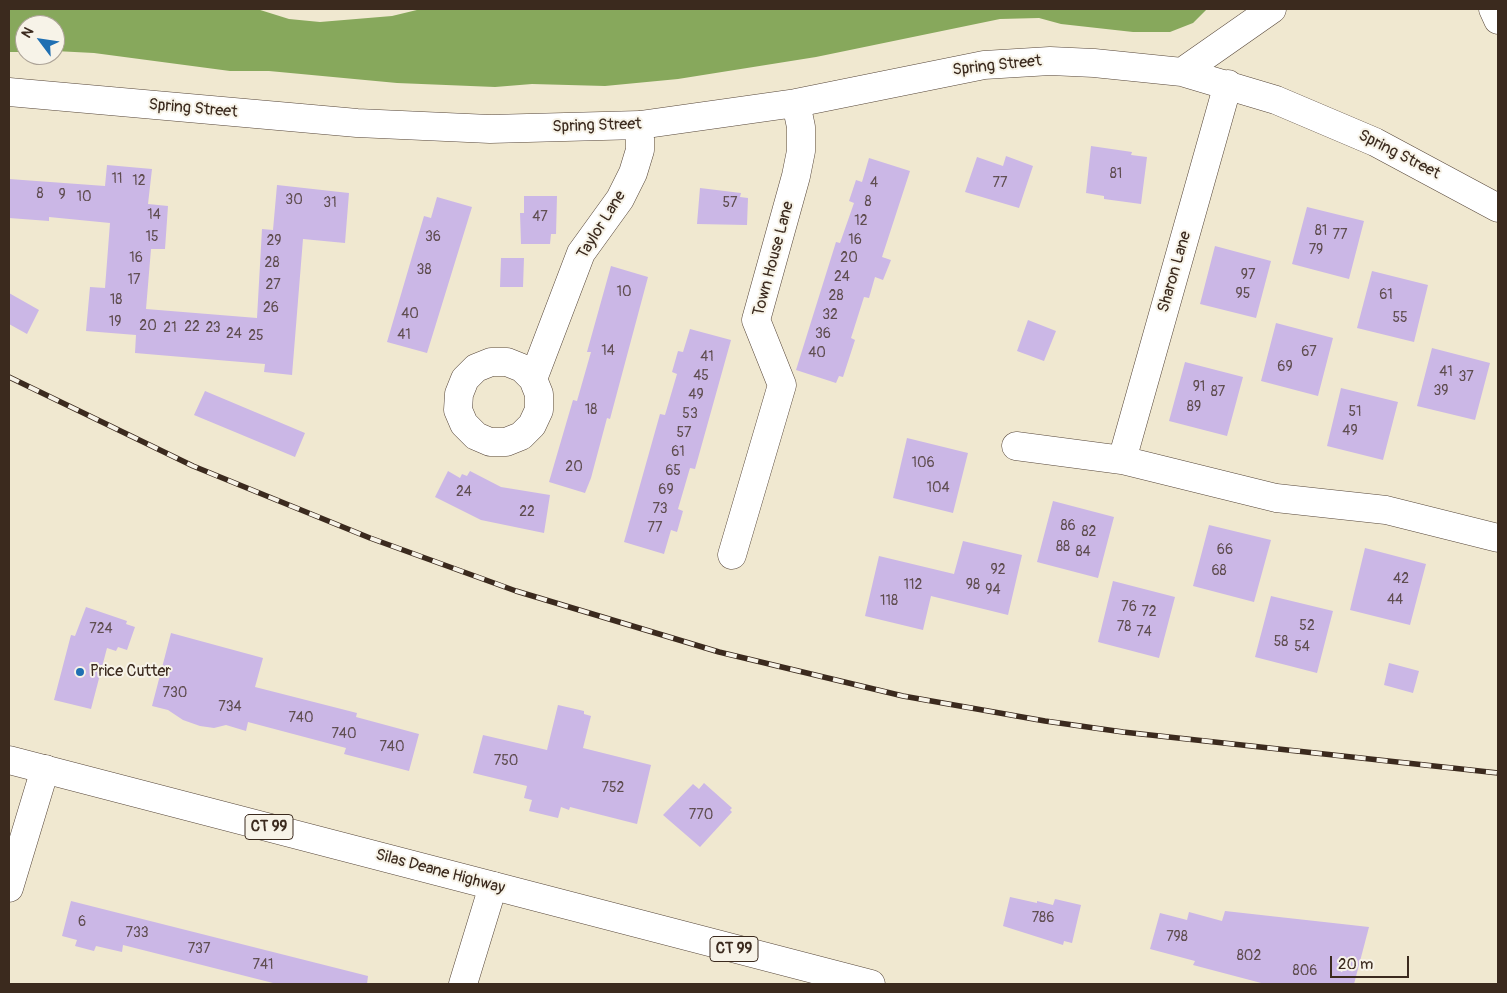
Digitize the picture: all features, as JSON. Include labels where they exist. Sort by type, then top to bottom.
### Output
[{"type":"street","points":[[1182,72],[1272,9]]},
{"type":"street","points":[[1493,9],[1498,20]]},
{"type":"street","name":"Spring Street","points":[[9,92],[383,125],[490,129],[640,125],[796,103],[984,65],[1050,61],[1094,63],[1182,72],[1228,84],[1318,116],[1375,142],[1498,208]]},
{"type":"street","name":"Sharon Lane","points":[[1122,460],[1228,84]]},
{"type":"street","name":"Town House Lane","points":[[732,555],[782,385],[756,320],[796,176],[801,151],[801,127],[796,103]]},
{"type":"street","name":"Taylor Lane","points":[[533,379],[581,253],[620,199],[633,173],[640,150],[640,125]]},
{"type":"street","points":[[1016,446],[1122,460],[1276,498],[1386,510],[1498,538]]},
{"type":"street","name":"Silas Deane Highway","points":[[9,760],[871,984]]},
{"type":"street","points":[[9,888],[45,769]]},
{"type":"street","points":[[463,984],[493,886]]},
{"type":"green space","points":[[9,9],[257,9],[289,19],[320,22],[392,16],[421,9],[1207,9],[1193,23],[1170,32],[1133,32],[1061,24],[1039,18],[1000,19],[816,57],[678,79],[605,86],[532,84],[495,87],[397,83],[269,71],[230,71],[94,53],[65,52],[65,15],[15,15],[15,52],[9,52]]},
{"type":"building","points":[[1091,146],[1132,152],[1131,155],[1147,157],[1141,204],[1104,199],[1104,196],[1086,193]]},
{"type":"building","points":[[1006,156],[1033,166],[1019,208],[965,192],[977,157],[1003,166]]},
{"type":"building","points":[[869,158],[910,171],[882,257],[891,260],[883,280],[875,277],[869,298],[864,297],[851,338],[855,340],[843,377],[839,376],[836,383],[796,370],[836,242],[840,243],[854,203],[849,201],[856,180],[862,182]]},
{"type":"building","points":[[107,165],[152,169],[148,204],[168,206],[165,249],[151,249],[146,309],[257,318],[262,229],[273,230],[277,185],[349,193],[345,243],[303,239],[292,375],[264,372],[265,364],[135,353],[136,335],[86,331],[90,287],[105,288],[110,223],[49,217],[49,221],[9,218],[9,179],[105,186]]},
{"type":"building","points":[[700,188],[741,193],[740,197],[748,198],[747,225],[697,224]]},
{"type":"building","points":[[524,196],[557,196],[556,234],[551,234],[550,244],[521,244],[520,213],[524,213]]},
{"type":"building","points":[[437,197],[472,207],[427,353],[387,342],[424,216],[431,218]]},
{"type":"building","points":[[1307,207],[1364,221],[1349,279],[1292,264]]},
{"type":"building","points":[[1215,246],[1271,261],[1256,318],[1200,304]]},
{"type":"building","points":[[501,258],[524,258],[523,287],[500,287]]},
{"type":"building","points":[[611,266],[648,277],[610,419],[607,418],[591,478],[585,493],[549,482],[573,400],[577,401],[591,352],[587,352]]},
{"type":"building","points":[[1372,271],[1428,285],[1414,342],[1357,328]]},
{"type":"building","points":[[9,293],[39,310],[27,334],[9,324]]},
{"type":"building","points":[[1028,320],[1056,331],[1044,361],[1017,351]]},
{"type":"building","points":[[1276,323],[1333,338],[1318,396],[1261,381]]},
{"type":"building","points":[[690,329],[731,340],[695,469],[690,468],[678,509],[683,511],[677,532],[671,530],[664,554],[624,542],[660,414],[665,415],[677,374],[672,372],[678,351],[683,352]]},
{"type":"building","points":[[1432,348],[1490,363],[1475,420],[1417,406]]},
{"type":"building","points":[[1185,362],[1243,377],[1227,436],[1169,421]]},
{"type":"building","points":[[1341,388],[1398,402],[1383,460],[1327,446]]},
{"type":"building","points":[[205,391],[305,433],[295,457],[194,415]]},
{"type":"building","points":[[907,438],[968,453],[953,513],[893,498]]},
{"type":"building","points":[[448,471],[460,478],[462,474],[467,476],[470,471],[501,487],[550,495],[544,533],[481,520],[435,497]]},
{"type":"building","points":[[1053,501],[1114,517],[1098,578],[1037,562]]},
{"type":"building","points":[[1209,525],[1271,540],[1254,602],[1193,586]]},
{"type":"building","points":[[963,541],[1022,555],[1008,615],[931,596],[923,630],[865,616],[879,556],[954,574]]},
{"type":"building","points":[[1365,548],[1426,564],[1410,625],[1350,610]]},
{"type":"building","points":[[1113,581],[1175,597],[1159,658],[1098,642]]},
{"type":"building","points":[[1271,596],[1333,611],[1317,673],[1255,657]]},
{"type":"building","points":[[86,607],[127,621],[126,624],[135,627],[127,650],[118,647],[116,651],[107,648],[91,709],[54,700],[71,635],[75,636]]},
{"type":"building","points":[[171,633],[263,658],[255,687],[357,713],[356,717],[419,734],[409,771],[344,754],[346,748],[248,722],[246,731],[226,725],[214,728],[200,726],[183,720],[168,710],[152,706]]},
{"type":"building","points":[[1389,663],[1419,671],[1413,693],[1384,685]]},
{"type":"building","points":[[558,705],[584,711],[584,714],[591,716],[583,748],[651,765],[637,824],[570,807],[569,810],[561,807],[558,818],[529,811],[532,800],[524,798],[527,786],[473,773],[483,735],[547,750]]},
{"type":"building","points":[[704,783],[732,808],[730,810],[732,812],[700,847],[663,815],[693,784],[699,789]]},
{"type":"building","points":[[1010,897],[1053,905],[1055,899],[1081,905],[1072,943],[1064,941],[1063,945],[1003,926]]},
{"type":"building","points":[[71,901],[368,976],[367,984],[277,984],[123,945],[122,952],[96,946],[94,951],[75,946],[77,940],[62,936]]},
{"type":"building","points":[[1225,911],[1369,927],[1354,984],[1265,984],[1193,965],[1195,961],[1150,949],[1160,913],[1187,920],[1189,912],[1222,921]]},
{"type":"railway","points":[[9,377],[193,466],[370,538],[516,591],[719,652],[903,696],[1045,721],[1123,732],[1498,773]]},
{"type":"place","name":"Price Cutter","points":[[80,672]]}]
